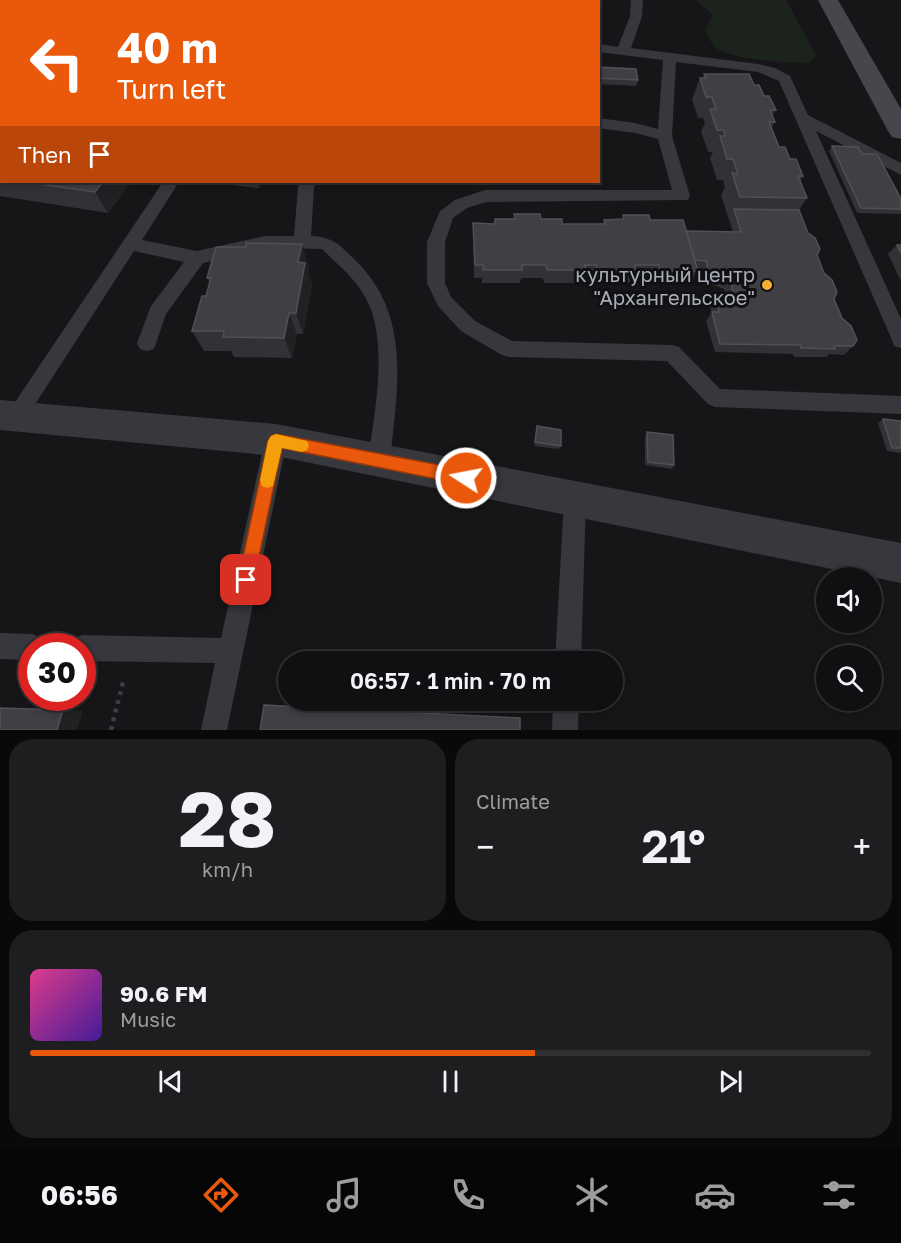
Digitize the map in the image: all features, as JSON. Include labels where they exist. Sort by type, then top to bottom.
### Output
[{"type":"street","points":[[828,0],[901,131]]},
{"type":"street","points":[[8,416],[276,441],[901,563]]},
{"type":"lane","points":[[623,51],[636,16],[637,0]]},
{"type":"lane","points":[[600,48],[758,68],[785,80],[901,340]]},
{"type":"lane","points":[[670,57],[665,136],[682,196],[485,196],[461,204],[446,215],[436,242],[436,283],[444,301],[468,326],[509,349],[672,353],[715,398],[901,405]]},
{"type":"lane","points":[[802,118],[901,170]]},
{"type":"lane","points":[[600,123],[635,128],[665,136]]},
{"type":"lane","points":[[8,416],[170,183]]},
{"type":"lane","points":[[302,243],[306,187],[308,183]]},
{"type":"lane","points":[[130,244],[197,258],[265,242],[326,243],[356,271],[375,299],[385,326],[387,391],[379,461]]},
{"type":"lane","points":[[147,343],[158,311],[197,258]]},
{"type":"lane","points":[[214,730],[276,441]]},
{"type":"lane","points":[[568,651],[575,499]]},
{"type":"lane","points":[[0,646],[18,646]]},
{"type":"lane","points":[[96,648],[231,651]]},
{"type":"lane","points":[[565,730],[566,711]]},
{"type":"path","points":[[111,730],[131,649]]},
{"type":"shaded area","points":[[696,0],[786,0],[816,55],[810,63],[745,58],[721,51],[714,46],[705,29],[712,14]]},
{"type":"building","points":[[600,67],[636,69],[638,80],[600,78]]},
{"type":"building","points":[[704,74],[749,74],[754,85],[759,85],[764,96],[769,96],[776,110],[770,110],[775,122],[769,122],[779,147],[785,147],[790,159],[796,159],[803,176],[798,176],[807,198],[740,197],[732,173],[738,174],[733,159],[727,159],[720,136],[725,136],[724,130],[717,130],[710,109],[716,109],[712,97],[706,97],[700,78],[706,78]]},
{"type":"building","points":[[832,146],[858,147],[862,154],[877,154],[901,199],[901,209],[861,208]]},
{"type":"building","points":[[31,183],[102,183],[95,192]]},
{"type":"building","name":"культурный центр \"Архангельское\"","points":[[734,209],[799,210],[808,233],[815,238],[820,249],[817,255],[824,273],[832,280],[837,292],[834,299],[842,318],[851,326],[857,340],[853,346],[834,346],[835,349],[801,348],[800,345],[720,344],[712,312],[719,312],[716,299],[733,291],[730,280],[709,273],[706,261],[695,260],[686,231],[741,232]]},
{"type":"building","points":[[514,214],[540,214],[541,219],[562,219],[562,224],[605,224],[604,220],[624,219],[623,215],[649,215],[650,220],[683,220],[698,271],[660,271],[659,265],[635,265],[635,270],[597,270],[596,265],[585,265],[586,270],[547,270],[546,265],[522,265],[522,270],[483,270],[483,265],[475,265],[473,223],[495,224],[495,219],[515,219]]},
{"type":"building","points":[[246,243],[302,244],[298,262],[305,263],[296,313],[289,313],[284,338],[223,337],[224,331],[192,331],[202,296],[206,296],[211,278],[207,278],[216,247],[246,247]]},
{"type":"building","points":[[883,419],[901,421],[901,448],[892,448]]},
{"type":"building","points":[[537,426],[561,430],[561,446],[535,442]]},
{"type":"building","points":[[647,432],[673,435],[674,465],[648,462]]},
{"type":"building","points":[[264,705],[278,706],[278,711],[382,711],[520,718],[520,730],[260,730]]},
{"type":"building","points":[[0,708],[18,709],[18,711],[63,711],[57,730],[0,730]]},
{"type":"slow traffic","points":[[267,480],[276,441],[302,446]]},
{"type":"place","name":"культурный центр \"Архангельское\"","points":[[767,285]]},
{"type":"route","points":[[246,580],[276,441],[466,478]]}]
